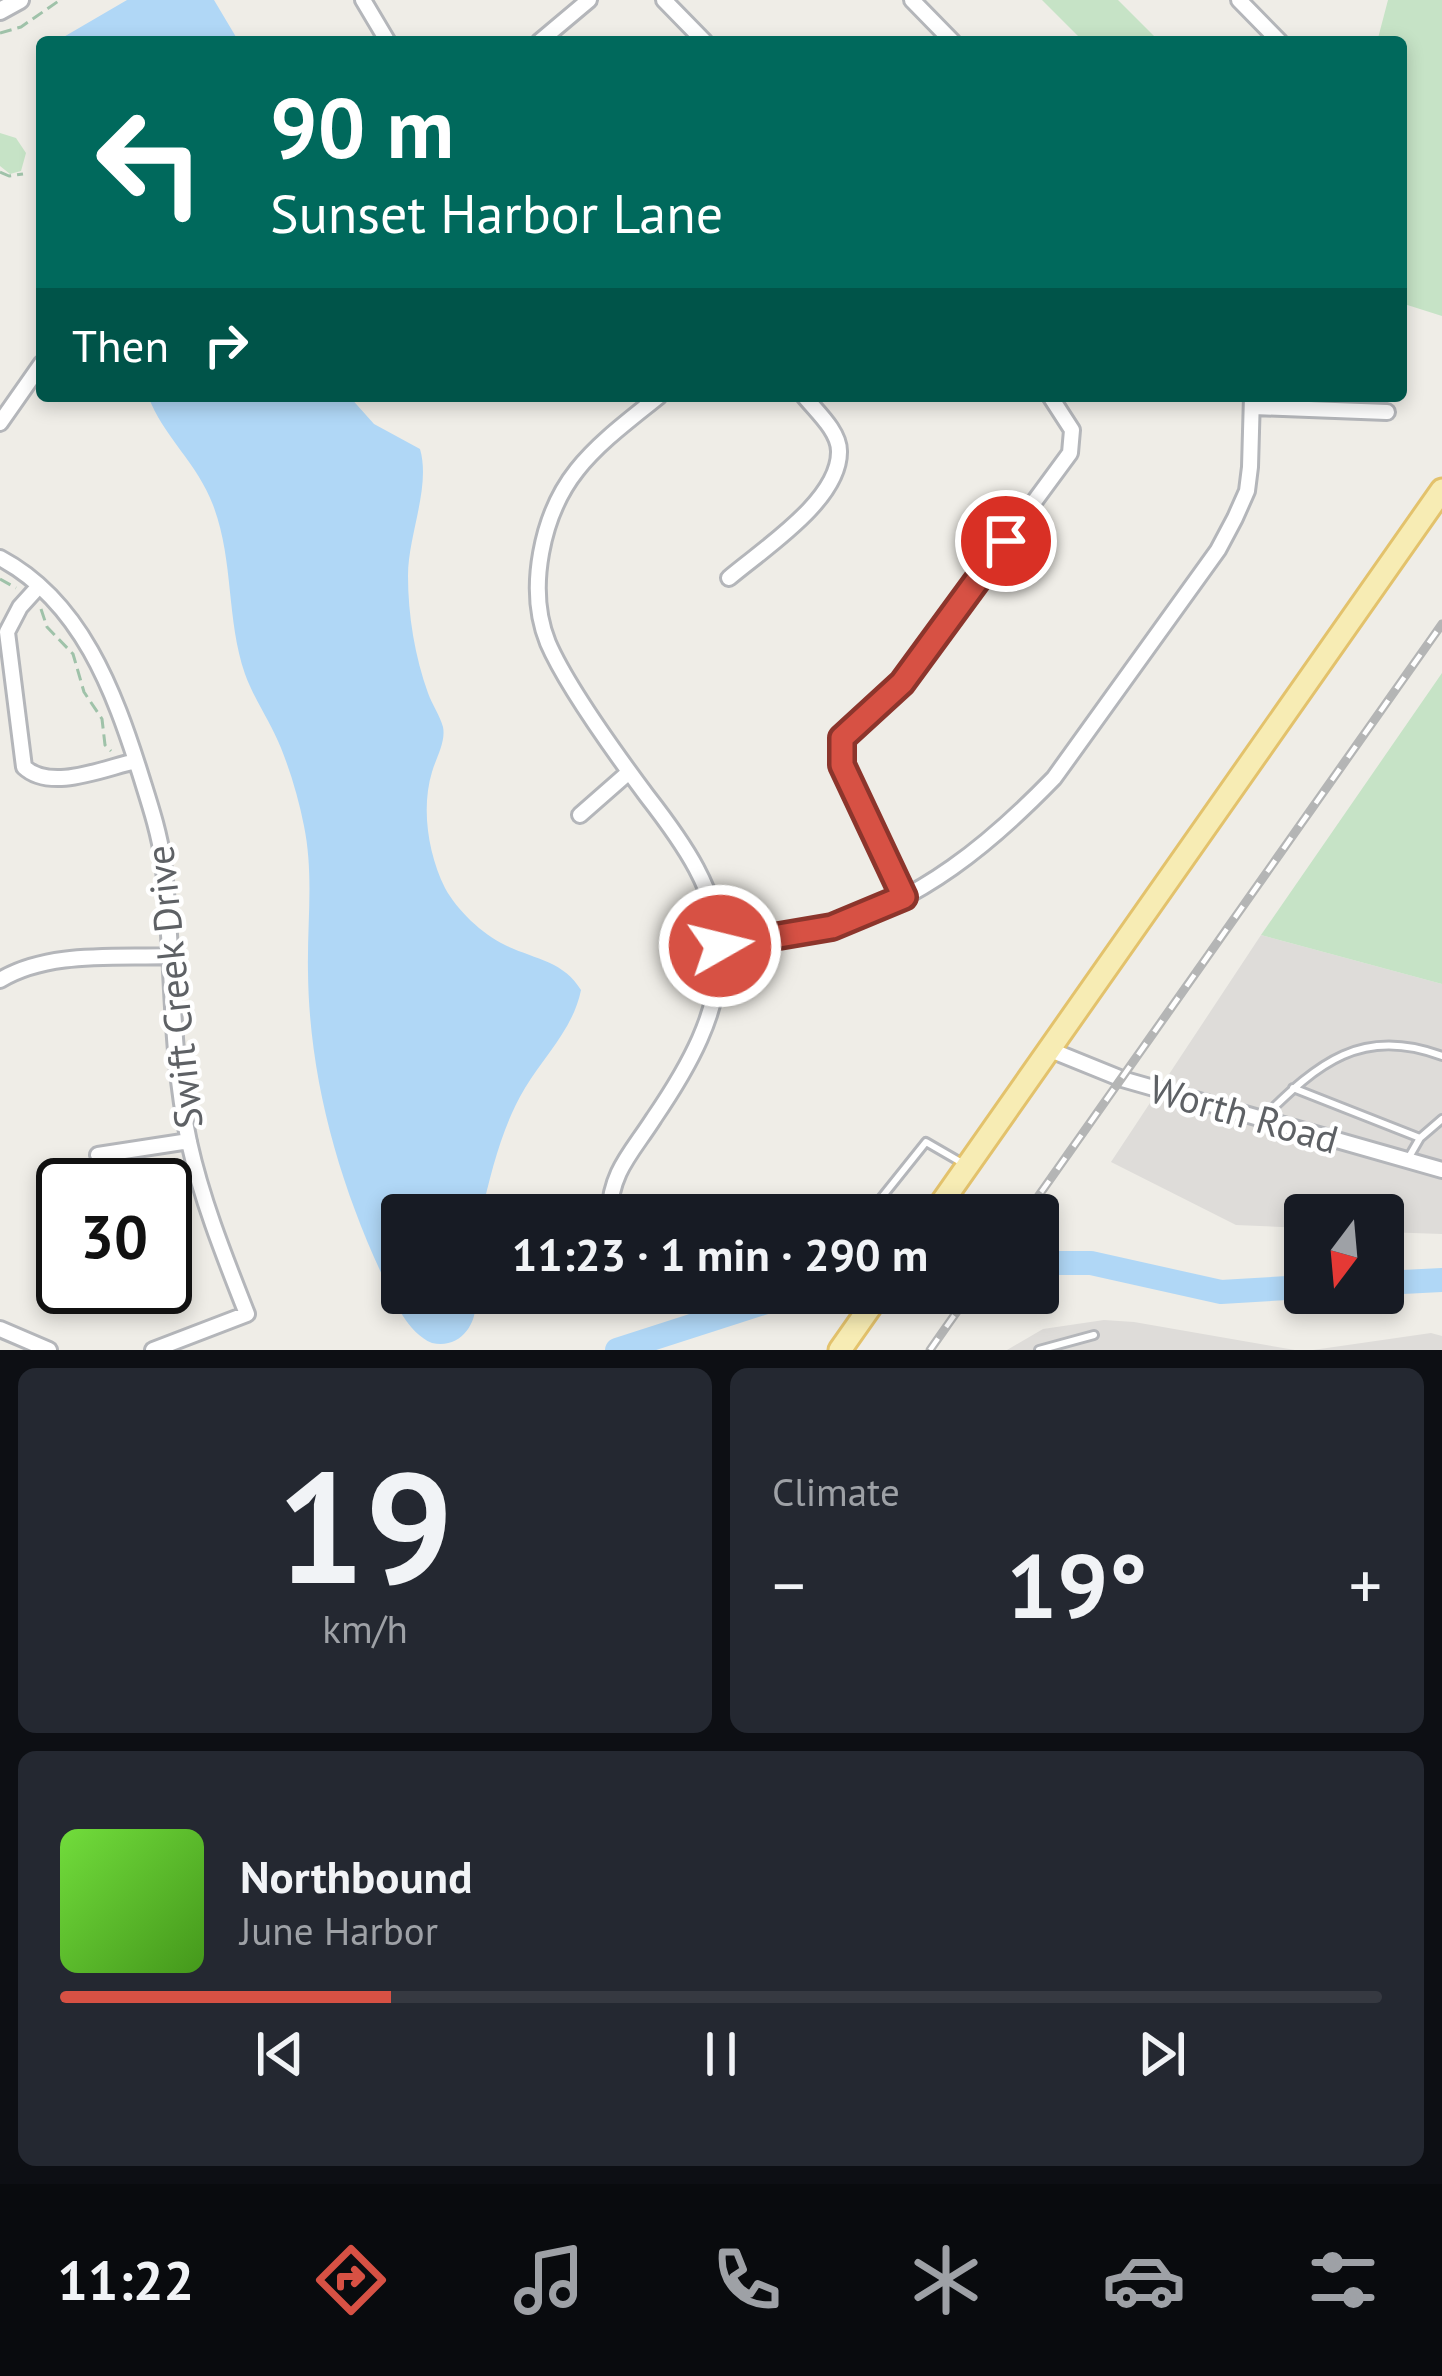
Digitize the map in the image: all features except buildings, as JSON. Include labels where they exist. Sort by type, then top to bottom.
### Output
[{"type":"main road","points":[[948,1194],[1442,490]]},
{"type":"main road","points":[[840,1350],[865,1314]]},
{"type":"street","points":[[0,11],[20,0]]},
{"type":"street","points":[[363,0],[384,36]]},
{"type":"street","points":[[546,36],[589,0]]},
{"type":"street","points":[[664,0],[699,36]]},
{"type":"street","points":[[912,0],[947,36]]},
{"type":"street","points":[[1239,0],[1274,36]]},
{"type":"street","points":[[0,423],[36,372]]},
{"type":"street","points":[[610,1194],[611,1185],[682,1077],[710,1016],[718,986],[720,946],[696,865],[629,772],[547,640],[539,565],[550,516],[578,469],[651,402]]},
{"type":"street","points":[[729,578],[822,498],[835,472],[840,448],[830,426],[809,402]]},
{"type":"street","points":[[904,897],[842,765],[842,738],[902,683],[1070,453],[1072,430],[1056,402]]},
{"type":"street","points":[[720,946],[832,927],[904,897],[977,852],[1054,778],[1218,550],[1246,491],[1253,402]]},
{"type":"street","points":[[1265,402],[1387,412]]},
{"type":"street","name":"Swift Creek Drive","points":[[0,558],[39,586],[74,623],[97,660],[163,857],[189,1141],[247,1314],[153,1350]]},
{"type":"street","points":[[39,586],[20,607],[7,632],[24,766],[33,775],[50,780],[131,762]]},
{"type":"street","points":[[580,814],[629,772]]},
{"type":"street","points":[[0,980],[55,961],[169,956]]},
{"type":"street","name":"Worth Road","points":[[1048,1049],[1122,1079],[1442,1170]]},
{"type":"street","points":[[98,1156],[189,1141]]},
{"type":"street","points":[[0,1329],[49,1350]]},
{"type":"lane","points":[[1262,1119],[1325,1064],[1359,1048],[1399,1042],[1442,1056]]},
{"type":"lane","points":[[1293,1088],[1420,1138]]},
{"type":"lane","points":[[1408,1160],[1420,1138],[1442,1119]]},
{"type":"lane","points":[[884,1194],[926,1142],[967,1166]]},
{"type":"lane","points":[[1039,1350],[1094,1336]]},
{"type":"path","points":[[0,33],[21,27],[60,0]]},
{"type":"path","points":[[0,172],[23,174]]},
{"type":"path","points":[[39,586],[43,621],[73,655],[84,692],[102,719],[105,746],[131,762]]},
{"type":"shaded area","points":[[1261,935],[1442,984],[1442,1234],[1404,1233],[1404,1194],[1284,1194],[1284,1227],[1236,1225],[1111,1162]]},
{"type":"shaded area","points":[[1104,1320],[1295,1350],[1007,1350],[1043,1329]]},
{"type":"shaded area","points":[[1431,1333],[1442,1336],[1442,1350],[1313,1350]]},
{"type":"green space","points":[[1042,0],[1118,0],[1154,36],[1078,36]]},
{"type":"green space","points":[[1388,0],[1442,0],[1442,316],[1407,305],[1407,36],[1379,36]]},
{"type":"green space","points":[[0,133],[16,138],[26,153],[21,171],[10,174],[0,166]]},
{"type":"green space","points":[[1442,673],[1442,984],[1261,935]]},
{"type":"water","points":[[127,0],[214,0],[235,36],[65,36]]},
{"type":"water","points":[[151,402],[354,402],[374,424],[420,449],[423,479],[408,591],[419,665],[444,733],[427,801],[434,861],[450,896],[479,928],[557,967],[581,990],[565,1029],[510,1118],[486,1194],[381,1194],[381,1272],[340,1168],[314,1051],[308,972],[309,863],[300,806],[281,748],[245,674],[220,526],[199,476]]},
{"type":"water","points":[[474,1314],[461,1337],[443,1344],[423,1338],[403,1316]]},
{"type":"waterway","points":[[1059,1263],[1091,1263],[1221,1292],[1284,1288]]},
{"type":"waterway","points":[[1404,1282],[1442,1280]]},
{"type":"waterway","points":[[617,1350],[729,1314]]},
{"type":"railway","points":[[1040,1194],[1442,624]]},
{"type":"railway","points":[[930,1350],[955,1314]]},
{"type":"route","points":[[720,946],[832,927],[904,897],[842,765],[842,738],[902,683],[1006,541]]}]
